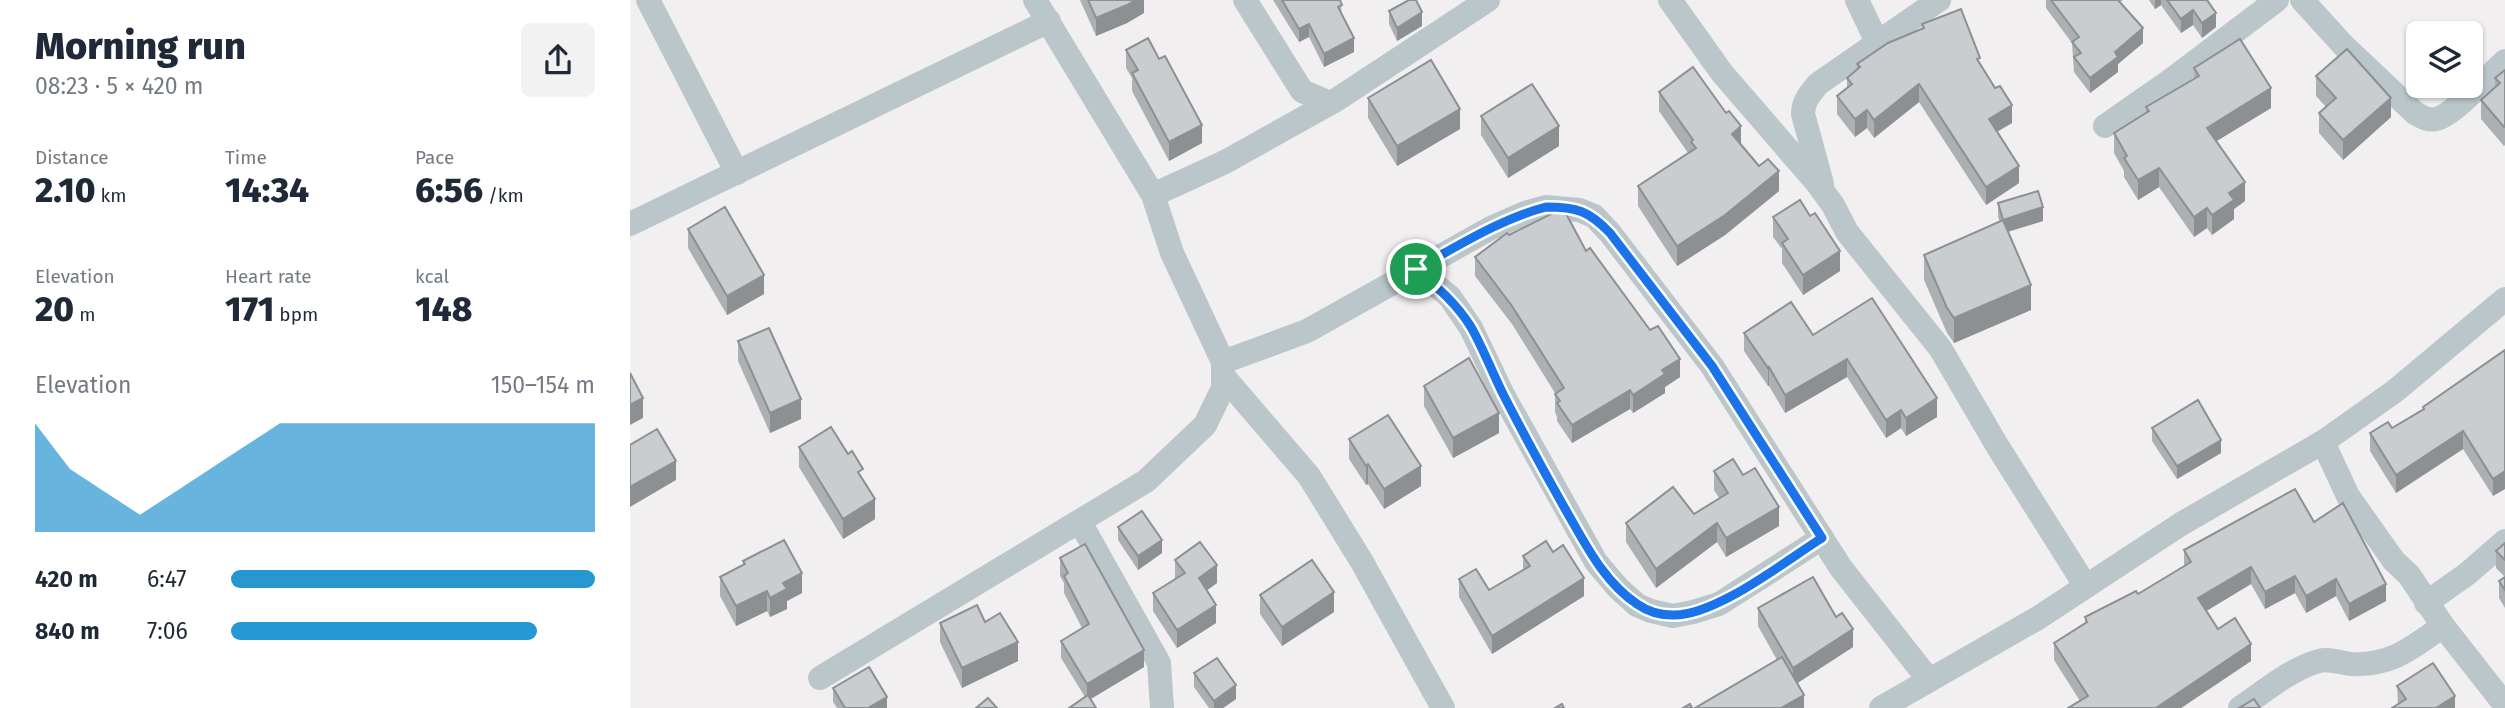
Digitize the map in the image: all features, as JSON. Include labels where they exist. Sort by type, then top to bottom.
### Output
[{"type":"street","points":[[648,0],[737,173]]},
{"type":"street","points":[[1035,0],[1153,195],[1182,276],[1224,370],[1309,476],[1369,574],[1444,708]]},
{"type":"street","points":[[1245,0],[1302,91],[1330,103]]},
{"type":"street","points":[[1670,0],[1722,73],[1825,194],[1847,232],[1940,348],[1998,447],[2085,585]]},
{"type":"street","points":[[1857,0],[1877,42]]},
{"type":"street","points":[[1825,194],[1805,126],[1803,105],[1818,84],[1939,0]]},
{"type":"street","points":[[2105,126],[2277,0]]},
{"type":"street","points":[[2302,0],[2344,46],[2415,113],[2425,119],[2439,118],[2451,111],[2505,61]]},
{"type":"street","points":[[1153,195],[1225,162],[1330,103],[1480,2]]},
{"type":"street","points":[[630,224],[1049,21]]},
{"type":"street","points":[[1298,121],[1302,91]]},
{"type":"street","points":[[1224,370],[1307,331],[1491,228],[1525,213],[1546,207],[1566,207],[1594,216],[1712,366],[1840,568],[1929,680]]},
{"type":"street","points":[[1416,269],[1450,297],[1471,328],[1502,393],[1596,562],[1637,605],[1673,615],[1720,604],[1822,538]]},
{"type":"street","points":[[1881,708],[2038,618],[2181,524],[2323,442],[2395,391],[2505,299]]},
{"type":"street","points":[[820,678],[1146,481],[1205,425],[1223,388],[1224,370]]},
{"type":"street","points":[[2323,442],[2348,496],[2394,561],[2409,575],[2443,626],[2505,705]]},
{"type":"street","points":[[1080,522],[1159,663],[1162,708]]},
{"type":"street","points":[[2427,603],[2467,574],[2505,541]]},
{"type":"street","points":[[2240,708],[2268,700],[2304,666],[2323,660],[2349,664],[2378,663],[2406,653],[2443,626]]},
{"type":"building","points":[[1088,0],[1136,0],[1096,18]]},
{"type":"building","points":[[1282,0],[1340,0],[1342,5],[1338,7],[1354,38],[1324,54],[1309,24],[1299,29]]},
{"type":"building","points":[[1409,0],[1416,0],[1422,12],[1397,28],[1389,11]]},
{"type":"building","points":[[2051,0],[2118,0],[2143,28],[2115,52],[2118,57],[2090,78],[2074,57],[2081,53],[2072,42],[2079,37]]},
{"type":"building","points":[[2167,0],[2207,0],[2216,13],[2202,23],[2193,10],[2181,19]]},
{"type":"building","points":[[1961,9],[1980,58],[1977,59],[1995,88],[2000,86],[2012,105],[1989,119],[2019,166],[1986,187],[1919,84],[1874,120],[1867,110],[1855,119],[1837,96],[1852,84],[1847,78],[1860,67],[1857,64],[1888,43],[1924,28],[1922,24]]},
{"type":"building","points":[[1148,38],[1159,59],[1165,56],[1202,125],[1169,142],[1132,73],[1138,70],[1126,50]]},
{"type":"building","points":[[2240,39],[2271,88],[2207,128],[2245,182],[2229,193],[2234,200],[2212,215],[2207,208],[2194,217],[2159,168],[2138,180],[2124,158],[2127,156],[2114,133],[2149,111],[2146,107],[2199,76],[2194,68]]},
{"type":"building","points":[[2347,49],[2391,98],[2343,140],[2319,113],[2336,98],[2316,76]]},
{"type":"building","points":[[1431,60],[1460,109],[1397,146],[1368,98]]},
{"type":"building","points":[[1693,67],[1726,113],[1729,111],[1741,126],[1732,134],[1759,166],[1768,159],[1779,171],[1725,215],[1677,246],[1638,186],[1696,148],[1659,92]]},
{"type":"building","points":[[2505,70],[2504,127],[2481,100],[2500,83],[2495,78]]},
{"type":"building","points":[[1532,84],[1559,126],[1508,158],[1481,116]]},
{"type":"building","points":[[2038,191],[2043,207],[2003,220],[1998,203]]},
{"type":"building","points":[[1800,200],[1810,216],[1815,213],[1840,251],[1803,275],[1782,243],[1788,239],[1773,217]]},
{"type":"building","points":[[725,207],[764,275],[727,296],[688,229]]},
{"type":"building","points":[[1563,208],[1586,251],[1590,248],[1650,330],[1658,326],[1680,359],[1662,370],[1665,374],[1633,395],[1630,390],[1572,425],[1557,403],[1560,401],[1555,394],[1564,388],[1512,306],[1475,257],[1507,233],[1509,235]]},
{"type":"building","points":[[2003,220],[2031,285],[1954,318],[1924,255]]},
{"type":"building","points":[[1872,298],[1937,398],[1906,418],[1901,410],[1886,420],[1847,359],[1785,395],[1744,333],[1791,302],[1813,335]]},
{"type":"building","points":[[769,328],[801,399],[770,413],[738,341]]},
{"type":"building","points":[[2505,350],[2505,471],[2493,479],[2463,431],[2396,475],[2370,433],[2388,422],[2392,428],[2424,409],[2423,407]]},
{"type":"building","points":[[1469,358],[1499,413],[1453,438],[1424,386]]},
{"type":"building","points":[[630,373],[643,398],[630,405]]},
{"type":"building","points":[[2198,400],[2221,440],[2177,466],[2152,428]]},
{"type":"building","points":[[1388,415],[1421,466],[1384,489],[1349,439]]},
{"type":"building","points":[[831,427],[848,454],[852,451],[863,469],[858,472],[875,499],[843,519],[799,447]]},
{"type":"building","points":[[657,429],[676,461],[630,487],[630,445]]},
{"type":"building","points":[[1733,459],[1743,475],[1755,468],[1779,507],[1726,538],[1717,523],[1656,569],[1626,523],[1673,487],[1694,514],[1728,493],[1714,471]]},
{"type":"building","points":[[2295,489],[2314,522],[2343,503],[2386,584],[2349,604],[2336,579],[2306,596],[2295,576],[2265,592],[2251,567],[2198,598],[2218,629],[2235,618],[2251,644],[2156,708],[2068,708],[2088,696],[2054,643],[2087,622],[2085,617],[2136,591],[2138,594],[2191,562],[2184,550]]},
{"type":"building","points":[[1142,511],[1162,540],[1138,556],[1118,527]]},
{"type":"building","points":[[784,540],[802,573],[783,583],[787,589],[770,598],[767,591],[736,606],[720,577],[745,564],[743,561]]},
{"type":"building","points":[[1546,541],[1553,552],[1563,545],[1584,578],[1492,636],[1459,579],[1476,569],[1489,590],[1530,566],[1523,556]]},
{"type":"building","points":[[1200,542],[1217,565],[1199,578],[1216,605],[1177,630],[1153,593],[1185,573],[1175,560]]},
{"type":"building","points":[[2505,543],[2505,560],[2496,551]]},
{"type":"building","points":[[1085,544],[1144,650],[1087,684],[1061,641],[1089,624],[1064,576],[1068,573],[1060,558]]},
{"type":"building","points":[[1312,560],[1334,592],[1282,627],[1260,595]]},
{"type":"building","points":[[1813,577],[1836,617],[1842,613],[1853,629],[1793,668],[1758,608]]},
{"type":"building","points":[[2505,577],[2505,590],[2499,581]]},
{"type":"building","points":[[977,605],[985,622],[1000,613],[1018,642],[962,668],[940,623]]},
{"type":"building","points":[[1782,657],[1804,695],[1781,708],[1695,708]]},
{"type":"building","points":[[1217,658],[1236,685],[1214,701],[1194,673]]},
{"type":"building","points":[[2433,663],[2455,696],[2436,708],[2392,708],[2406,699],[2397,686]]},
{"type":"building","points":[[869,667],[887,697],[868,708],[845,708],[833,688]]},
{"type":"building","points":[[1088,695],[1096,708],[1069,708]]},
{"type":"building","points":[[988,698],[997,708],[976,708]]},
{"type":"building","points":[[2254,699],[2260,708],[2239,708]]},
{"type":"route","points":[[1546,207],[1566,207],[1594,216],[1712,366],[1822,538],[1720,604],[1673,615],[1637,605],[1596,562],[1502,393],[1471,328],[1450,297],[1416,269],[1491,228],[1525,213],[1546,207]]}]
